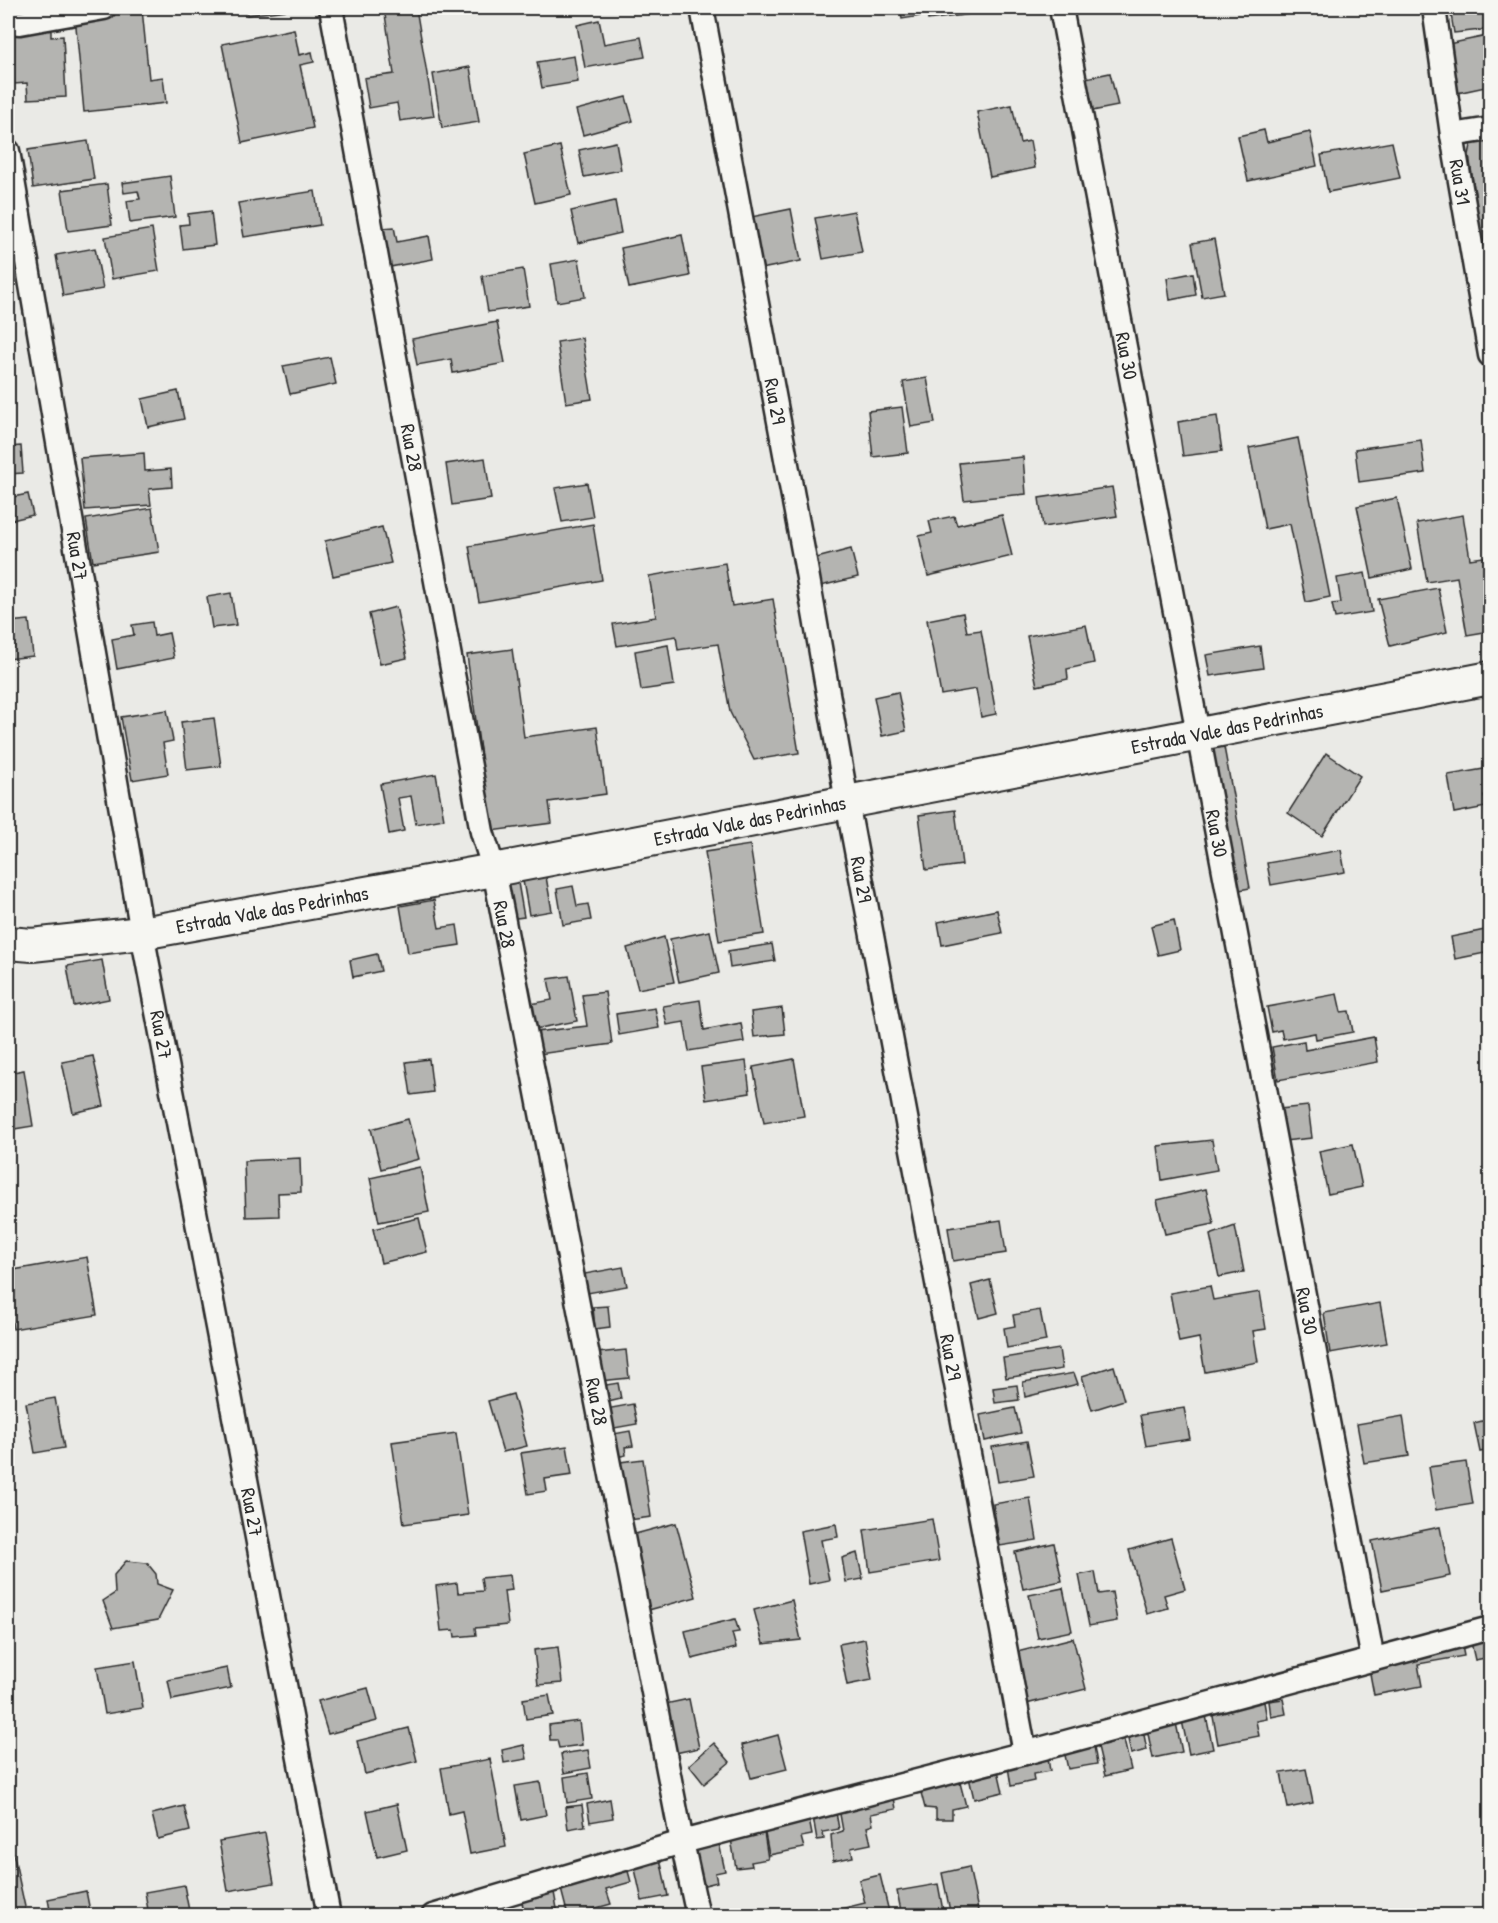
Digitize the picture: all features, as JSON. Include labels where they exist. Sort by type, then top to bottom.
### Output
[{"type":"main road","name":"Estrada Vale das Pedrinhas","points":[[16,948],[142,933],[494,870],[1491,678]]},
{"type":"street","points":[[8,22],[20,23],[104,8]]},
{"type":"street","name":"Rua 28","points":[[331,8],[482,832],[494,870],[681,1842],[698,1916]]},
{"type":"street","name":"Rua 29","points":[[702,8],[803,549],[847,802],[1025,1753]]},
{"type":"street","name":"Rua 30","points":[[1061,8],[1373,1660]]},
{"type":"street","name":"Rua 31","points":[[1434,8],[1452,135],[1491,355]]},
{"type":"street","points":[[1452,135],[1491,129]]},
{"type":"street","name":"Rua 27","points":[[8,151],[142,933],[328,1916]]},
{"type":"street","points":[[433,1916],[681,1842],[1025,1753],[1491,1628]]},
{"type":"building","points":[[246,8],[295,8],[295,9],[247,15]]},
{"type":"building","points":[[384,8],[416,8],[434,116],[400,121],[397,103],[369,108],[364,78],[394,74]]},
{"type":"building","points":[[900,8],[919,8],[921,16],[902,19]]},
{"type":"building","points":[[926,8],[976,8],[977,13],[928,20]]},
{"type":"building","points":[[1450,8],[1490,8],[1490,29],[1454,33]]},
{"type":"building","points":[[142,9],[149,79],[163,77],[166,103],[84,112],[75,16]]},
{"type":"building","points":[[599,20],[604,44],[641,37],[645,57],[585,68],[577,25]]},
{"type":"building","points":[[51,29],[51,37],[63,36],[66,97],[28,99],[27,83],[14,84],[11,31]]},
{"type":"building","points":[[294,29],[299,55],[312,52],[314,62],[300,65],[313,128],[242,143],[222,44]]},
{"type":"building","points":[[1487,36],[1490,54],[1490,86],[1457,93],[1448,44]]},
{"type":"building","points":[[574,56],[578,82],[542,88],[537,62]]},
{"type":"building","points":[[470,67],[479,122],[442,128],[433,74]]},
{"type":"building","points":[[1110,73],[1118,106],[1087,112],[1081,79]]},
{"type":"building","points":[[626,97],[633,121],[583,135],[576,110]]},
{"type":"building","points":[[1012,105],[1020,143],[1030,141],[1035,168],[990,177],[977,112]]},
{"type":"building","points":[[1264,130],[1267,142],[1310,132],[1317,166],[1248,181],[1238,136]]},
{"type":"building","points":[[1490,138],[1490,239],[1482,241],[1469,155],[1472,140]]},
{"type":"building","points":[[88,141],[94,179],[33,188],[28,150]]},
{"type":"building","points":[[616,142],[621,170],[584,177],[579,150]]},
{"type":"building","points":[[1392,142],[1400,178],[1328,192],[1321,155]]},
{"type":"building","points":[[560,146],[571,195],[535,203],[524,154]]},
{"type":"building","points":[[170,176],[175,217],[130,223],[127,201],[140,199],[138,191],[124,193],[122,183]]},
{"type":"building","points":[[107,184],[112,225],[68,231],[62,190]]},
{"type":"building","points":[[315,191],[320,225],[244,237],[238,203]]},
{"type":"building","points":[[615,201],[621,233],[578,243],[571,211]]},
{"type":"building","points":[[791,209],[801,261],[761,269],[751,217]]},
{"type":"building","points":[[211,211],[215,245],[183,249],[180,225],[189,224],[188,214]]},
{"type":"building","points":[[854,211],[862,252],[823,259],[815,218]]},
{"type":"building","points":[[394,227],[397,242],[429,236],[433,259],[390,267],[383,228]]},
{"type":"building","points":[[152,229],[159,271],[112,279],[105,237]]},
{"type":"building","points":[[682,235],[690,276],[629,288],[621,248]]},
{"type":"building","points":[[1214,239],[1224,293],[1202,297],[1192,243]]},
{"type":"building","points":[[95,248],[103,289],[63,296],[56,255]]},
{"type":"building","points":[[579,259],[585,297],[557,302],[551,264]]},
{"type":"building","points":[[523,269],[529,306],[488,312],[482,276]]},
{"type":"building","points":[[1193,273],[1196,295],[1170,300],[1167,278]]},
{"type":"building","points":[[497,322],[505,363],[453,373],[451,359],[417,365],[412,339]]},
{"type":"building","points":[[582,338],[592,399],[566,403],[557,342]]},
{"type":"building","points":[[330,357],[336,384],[290,394],[283,366]]},
{"type":"building","points":[[927,378],[935,423],[911,427],[903,382]]},
{"type":"building","points":[[178,391],[184,419],[148,427],[142,399]]},
{"type":"building","points":[[902,407],[908,453],[873,457],[868,411]]},
{"type":"building","points":[[1217,416],[1222,451],[1183,456],[1178,422]]},
{"type":"building","points":[[1298,438],[1330,597],[1306,602],[1290,524],[1265,529],[1249,448]]},
{"type":"building","points":[[1421,440],[1425,473],[1359,482],[1355,449]]},
{"type":"building","points":[[21,446],[23,473],[8,474],[8,447]]},
{"type":"building","points":[[144,453],[145,471],[171,469],[172,487],[149,489],[151,505],[85,510],[80,458]]},
{"type":"building","points":[[1023,457],[1026,494],[964,500],[959,463]]},
{"type":"building","points":[[485,458],[491,499],[452,505],[446,464]]},
{"type":"building","points":[[587,483],[593,517],[562,522],[555,488]]},
{"type":"building","points":[[1112,487],[1117,516],[1043,527],[1039,498]]},
{"type":"building","points":[[28,494],[33,515],[8,521],[8,498]]},
{"type":"building","points":[[1397,498],[1412,569],[1372,578],[1357,506]]},
{"type":"building","points":[[152,508],[159,552],[93,562],[86,519]]},
{"type":"building","points":[[1002,515],[1012,556],[928,576],[919,536],[932,533],[929,521],[954,516],[957,525]]},
{"type":"building","points":[[1463,515],[1470,559],[1490,556],[1490,631],[1467,635],[1457,577],[1427,582],[1417,523]]},
{"type":"building","points":[[593,524],[602,580],[479,602],[469,546]]},
{"type":"building","points":[[382,527],[391,563],[333,576],[325,541]]},
{"type":"building","points":[[851,549],[858,577],[812,588],[805,561]]},
{"type":"building","points":[[725,563],[732,606],[773,599],[799,753],[754,760],[730,712],[718,644],[678,650],[676,636],[617,646],[613,624],[656,617],[649,576]]},
{"type":"building","points":[[1365,573],[1372,612],[1335,618],[1332,604],[1341,603],[1337,578]]},
{"type":"building","points":[[1438,588],[1447,632],[1390,646],[1378,599]]},
{"type":"building","points":[[231,593],[236,625],[212,628],[207,597]]},
{"type":"building","points":[[396,607],[407,658],[380,664],[369,614]]},
{"type":"building","points":[[963,613],[967,632],[981,630],[996,714],[981,717],[976,689],[941,695],[927,620]]},
{"type":"building","points":[[29,620],[33,656],[8,659],[8,622]]},
{"type":"building","points":[[152,622],[154,636],[169,633],[174,658],[117,669],[112,639],[134,635],[132,625]]},
{"type":"building","points":[[1086,625],[1094,663],[1067,669],[1068,679],[1037,686],[1027,636]]},
{"type":"building","points":[[668,645],[674,685],[641,690],[635,651]]},
{"type":"building","points":[[1260,646],[1263,668],[1210,676],[1206,655]]},
{"type":"building","points":[[512,649],[524,737],[597,727],[606,794],[549,802],[552,823],[491,831],[467,655]]},
{"type":"building","points":[[898,692],[906,731],[882,736],[874,697]]},
{"type":"building","points":[[167,710],[173,741],[163,743],[168,774],[132,780],[121,717]]},
{"type":"building","points":[[214,718],[221,766],[187,770],[181,722]]},
{"type":"building","points":[[1224,747],[1250,888],[1234,891],[1208,750]]},
{"type":"building","points":[[1326,753],[1360,776],[1322,836],[1288,813]]},
{"type":"building","points":[[1490,768],[1490,794],[1484,795],[1486,807],[1454,813],[1448,775]]},
{"type":"building","points":[[436,774],[444,819],[416,824],[411,796],[398,798],[404,831],[389,834],[380,784]]},
{"type":"building","points":[[955,810],[962,865],[926,870],[919,815]]},
{"type":"building","points":[[750,845],[764,934],[719,941],[705,852]]},
{"type":"building","points":[[1341,850],[1345,872],[1271,885],[1267,863]]},
{"type":"building","points":[[545,871],[552,911],[529,915],[522,875]]},
{"type":"building","points":[[517,877],[524,917],[509,919],[503,880]]},
{"type":"building","points":[[573,886],[577,906],[588,904],[591,920],[563,925],[557,889]]},
{"type":"building","points":[[434,900],[439,928],[457,925],[460,945],[408,953],[400,906]]},
{"type":"building","points":[[997,910],[1002,933],[942,945],[938,922]]},
{"type":"building","points":[[1174,920],[1180,950],[1158,955],[1151,926]]},
{"type":"building","points":[[1485,930],[1490,952],[1455,959],[1451,937]]},
{"type":"building","points":[[710,931],[719,973],[679,982],[670,939]]},
{"type":"building","points":[[664,937],[674,982],[638,989],[627,948]]},
{"type":"building","points":[[772,944],[775,961],[730,968],[728,951]]},
{"type":"building","points":[[377,954],[381,971],[353,977],[350,960]]},
{"type":"building","points":[[102,960],[109,999],[74,1006],[67,966]]},
{"type":"building","points":[[569,976],[577,1021],[529,1030],[525,1005],[552,1000],[548,979]]},
{"type":"building","points":[[605,992],[612,1044],[539,1054],[536,1032],[587,1026],[582,995]]},
{"type":"building","points":[[1337,994],[1341,1012],[1349,1011],[1353,1032],[1316,1039],[1315,1033],[1283,1039],[1281,1030],[1272,1032],[1267,1007]]},
{"type":"building","points":[[700,1000],[704,1030],[741,1023],[744,1042],[689,1051],[684,1022],[667,1025],[663,1006]]},
{"type":"building","points":[[655,1008],[659,1028],[619,1035],[616,1014]]},
{"type":"building","points":[[782,1008],[785,1034],[754,1037],[751,1012]]},
{"type":"building","points":[[1374,1037],[1378,1062],[1278,1080],[1272,1047],[1304,1041],[1305,1050]]},
{"type":"building","points":[[93,1056],[104,1106],[73,1113],[62,1062]]},
{"type":"building","points":[[429,1059],[433,1092],[411,1095],[406,1062]]},
{"type":"building","points":[[794,1059],[804,1116],[764,1123],[753,1067]]},
{"type":"building","points":[[746,1061],[750,1093],[706,1100],[701,1067]]},
{"type":"building","points":[[24,1070],[33,1126],[8,1130],[8,1073]]},
{"type":"building","points":[[1308,1106],[1312,1138],[1284,1141],[1280,1109]]},
{"type":"building","points":[[408,1119],[419,1159],[381,1169],[371,1129]]},
{"type":"building","points":[[1212,1140],[1217,1170],[1162,1180],[1158,1146]]},
{"type":"building","points":[[1353,1144],[1362,1187],[1328,1194],[1319,1151]]},
{"type":"building","points":[[300,1158],[301,1192],[278,1193],[279,1216],[246,1217],[244,1161]]},
{"type":"building","points":[[420,1167],[429,1212],[379,1222],[370,1178]]},
{"type":"building","points":[[1206,1189],[1214,1224],[1165,1234],[1157,1200]]},
{"type":"building","points":[[419,1218],[427,1252],[381,1263],[373,1229]]},
{"type":"building","points":[[1001,1220],[1006,1253],[953,1261],[948,1228]]},
{"type":"building","points":[[1235,1226],[1244,1272],[1219,1277],[1210,1235]]},
{"type":"building","points":[[87,1257],[97,1315],[13,1329],[8,1299],[8,1271]]},
{"type":"building","points":[[623,1267],[627,1286],[582,1294],[579,1275]]},
{"type":"building","points":[[990,1280],[998,1313],[979,1318],[971,1285]]},
{"type":"building","points":[[1210,1286],[1213,1300],[1260,1292],[1266,1329],[1253,1331],[1258,1362],[1205,1372],[1199,1338],[1179,1342],[1170,1293]]},
{"type":"building","points":[[1380,1303],[1387,1343],[1330,1353],[1324,1313]]},
{"type":"building","points":[[608,1306],[610,1327],[595,1329],[593,1307]]},
{"type":"building","points":[[1040,1310],[1046,1341],[1007,1348],[1004,1328],[1015,1326],[1013,1315]]},
{"type":"building","points":[[1059,1349],[1062,1369],[1006,1378],[1003,1358]]},
{"type":"building","points":[[626,1350],[629,1378],[600,1381],[597,1353]]},
{"type":"building","points":[[1114,1366],[1124,1400],[1092,1410],[1082,1376]]},
{"type":"building","points":[[1074,1373],[1078,1384],[1025,1397],[1023,1382]]},
{"type":"building","points":[[618,1383],[621,1399],[604,1403],[600,1386]]},
{"type":"building","points":[[1017,1385],[1019,1400],[995,1403],[993,1388]]},
{"type":"building","points":[[513,1394],[527,1446],[503,1452],[488,1401]]},
{"type":"building","points":[[55,1398],[64,1448],[35,1453],[26,1403]]},
{"type":"building","points":[[633,1404],[637,1424],[609,1429],[606,1409]]},
{"type":"building","points":[[1015,1408],[1021,1433],[985,1441],[980,1415]]},
{"type":"building","points":[[1184,1408],[1190,1439],[1146,1446],[1140,1415]]},
{"type":"building","points":[[1403,1416],[1409,1456],[1364,1463],[1357,1424]]},
{"type":"building","points":[[1490,1419],[1490,1450],[1480,1452],[1474,1423]]},
{"type":"building","points":[[630,1431],[633,1446],[625,1447],[626,1455],[612,1458],[608,1435]]},
{"type":"building","points":[[456,1433],[468,1515],[404,1524],[392,1442]]},
{"type":"building","points":[[1027,1441],[1034,1476],[998,1482],[992,1447]]},
{"type":"building","points":[[567,1446],[572,1475],[545,1479],[547,1491],[528,1494],[521,1453]]},
{"type":"building","points":[[643,1459],[651,1517],[629,1520],[620,1462]]},
{"type":"building","points":[[1466,1462],[1473,1504],[1436,1510],[1429,1467]]},
{"type":"building","points":[[1030,1498],[1037,1540],[1000,1546],[993,1504]]},
{"type":"building","points":[[932,1519],[939,1561],[870,1572],[864,1530]]},
{"type":"building","points":[[676,1523],[696,1597],[645,1611],[624,1537]]},
{"type":"building","points":[[836,1524],[838,1537],[821,1540],[829,1580],[809,1584],[800,1531]]},
{"type":"building","points":[[1440,1527],[1450,1576],[1382,1590],[1372,1541]]},
{"type":"building","points":[[1171,1538],[1185,1589],[1164,1595],[1168,1608],[1147,1614],[1129,1550]]},
{"type":"building","points":[[1054,1543],[1062,1581],[1023,1589],[1015,1552]]},
{"type":"building","points":[[857,1553],[863,1579],[846,1582],[842,1558]]},
{"type":"building","points":[[126,1561],[147,1563],[156,1574],[157,1584],[173,1590],[158,1620],[113,1628],[103,1601],[115,1593],[114,1575]]},
{"type":"building","points":[[1095,1572],[1099,1594],[1112,1592],[1117,1621],[1089,1626],[1079,1575]]},
{"type":"building","points":[[510,1575],[512,1590],[504,1591],[508,1625],[475,1628],[476,1635],[455,1637],[454,1630],[441,1631],[436,1586],[457,1583],[458,1593],[483,1591],[481,1578]]},
{"type":"building","points":[[1063,1588],[1072,1631],[1038,1638],[1029,1595]]},
{"type":"building","points":[[792,1600],[801,1640],[763,1644],[754,1610]]},
{"type":"building","points":[[735,1619],[739,1632],[732,1633],[736,1648],[692,1659],[685,1631]]},
{"type":"building","points":[[1490,1634],[1490,1657],[1475,1660],[1470,1638]]},
{"type":"building","points":[[1073,1638],[1086,1689],[1026,1704],[1013,1653]]},
{"type":"building","points":[[865,1639],[872,1680],[847,1685],[839,1644]]},
{"type":"building","points":[[1462,1646],[1464,1656],[1418,1664],[1422,1686],[1374,1695],[1368,1663]]},
{"type":"building","points":[[558,1647],[562,1683],[538,1685],[534,1650]]},
{"type":"building","points":[[135,1661],[143,1708],[105,1714],[97,1667]]},
{"type":"building","points":[[227,1668],[231,1688],[172,1700],[168,1680]]},
{"type":"building","points":[[368,1688],[377,1721],[328,1734],[318,1701]]},
{"type":"building","points":[[549,1695],[553,1715],[526,1719],[523,1699]]},
{"type":"building","points":[[689,1699],[699,1748],[675,1753],[665,1704]]},
{"type":"building","points":[[1283,1699],[1286,1714],[1271,1717],[1269,1701]]},
{"type":"building","points":[[1264,1702],[1267,1719],[1256,1721],[1259,1736],[1218,1744],[1212,1711]]},
{"type":"building","points":[[1205,1711],[1213,1749],[1189,1754],[1181,1716]]},
{"type":"building","points":[[1175,1718],[1182,1752],[1153,1758],[1146,1724]]},
{"type":"building","points":[[579,1721],[582,1745],[559,1748],[557,1740],[550,1740],[549,1725]]},
{"type":"building","points":[[1142,1725],[1147,1750],[1131,1754],[1126,1729]]},
{"type":"building","points":[[409,1728],[417,1761],[365,1774],[357,1741]]},
{"type":"building","points":[[1122,1732],[1131,1770],[1105,1776],[1096,1738]]},
{"type":"building","points":[[778,1735],[787,1769],[751,1778],[742,1745]]},
{"type":"building","points":[[1093,1740],[1097,1764],[1068,1769],[1063,1746]]},
{"type":"building","points":[[714,1743],[730,1762],[704,1784],[689,1765]]},
{"type":"building","points":[[524,1745],[527,1759],[504,1763],[502,1750]]},
{"type":"building","points":[[588,1750],[591,1768],[564,1773],[561,1754]]},
{"type":"building","points":[[1047,1752],[1050,1771],[1033,1774],[1034,1781],[1011,1786],[1007,1760]]},
{"type":"building","points":[[490,1759],[506,1847],[470,1854],[462,1811],[449,1814],[441,1768]]},
{"type":"building","points":[[997,1766],[1003,1792],[974,1799],[968,1773]]},
{"type":"building","points":[[1306,1769],[1313,1803],[1288,1808],[1281,1773]]},
{"type":"building","points":[[588,1773],[592,1799],[567,1803],[564,1777]]},
{"type":"building","points":[[958,1775],[966,1806],[952,1809],[952,1819],[936,1819],[936,1809],[925,1808],[919,1785]]},
{"type":"building","points":[[540,1782],[546,1815],[521,1820],[515,1786]]},
{"type":"building","points":[[893,1792],[896,1809],[871,1814],[873,1825],[867,1827],[871,1844],[851,1848],[853,1857],[833,1861],[831,1835],[843,1831],[838,1803]]},
{"type":"building","points":[[610,1799],[613,1818],[590,1822],[587,1804]]},
{"type":"building","points":[[397,1804],[407,1850],[377,1857],[367,1811]]},
{"type":"building","points":[[582,1805],[585,1826],[568,1829],[565,1807]]},
{"type":"building","points":[[184,1806],[190,1831],[158,1839],[152,1814]]},
{"type":"building","points":[[835,1807],[839,1829],[823,1832],[824,1839],[817,1840],[812,1811]]},
{"type":"building","points":[[808,1814],[812,1835],[801,1837],[804,1848],[769,1855],[763,1823]]},
{"type":"building","points":[[763,1826],[768,1859],[751,1862],[752,1866],[736,1868],[731,1839]]},
{"type":"building","points":[[265,1833],[274,1883],[228,1891],[219,1841]]},
{"type":"building","points":[[718,1838],[725,1871],[715,1873],[717,1882],[697,1887],[688,1845]]},
{"type":"building","points":[[13,1852],[27,1916],[8,1916],[8,1853]]},
{"type":"building","points":[[659,1854],[668,1896],[642,1901],[633,1860]]},
{"type":"building","points":[[626,1864],[631,1882],[606,1889],[611,1904],[568,1916],[561,1889]]},
{"type":"building","points":[[969,1867],[979,1915],[951,1916],[942,1873]]},
{"type":"building","points":[[880,1875],[890,1916],[829,1916],[828,1912],[865,1903],[859,1880]]},
{"type":"building","points":[[938,1884],[944,1916],[902,1916],[897,1891]]},
{"type":"building","points":[[184,1885],[190,1916],[149,1916],[145,1892]]},
{"type":"building","points":[[553,1887],[558,1914],[525,1915],[520,1894]]},
{"type":"building","points":[[86,1891],[91,1916],[51,1916],[48,1899]]}]
